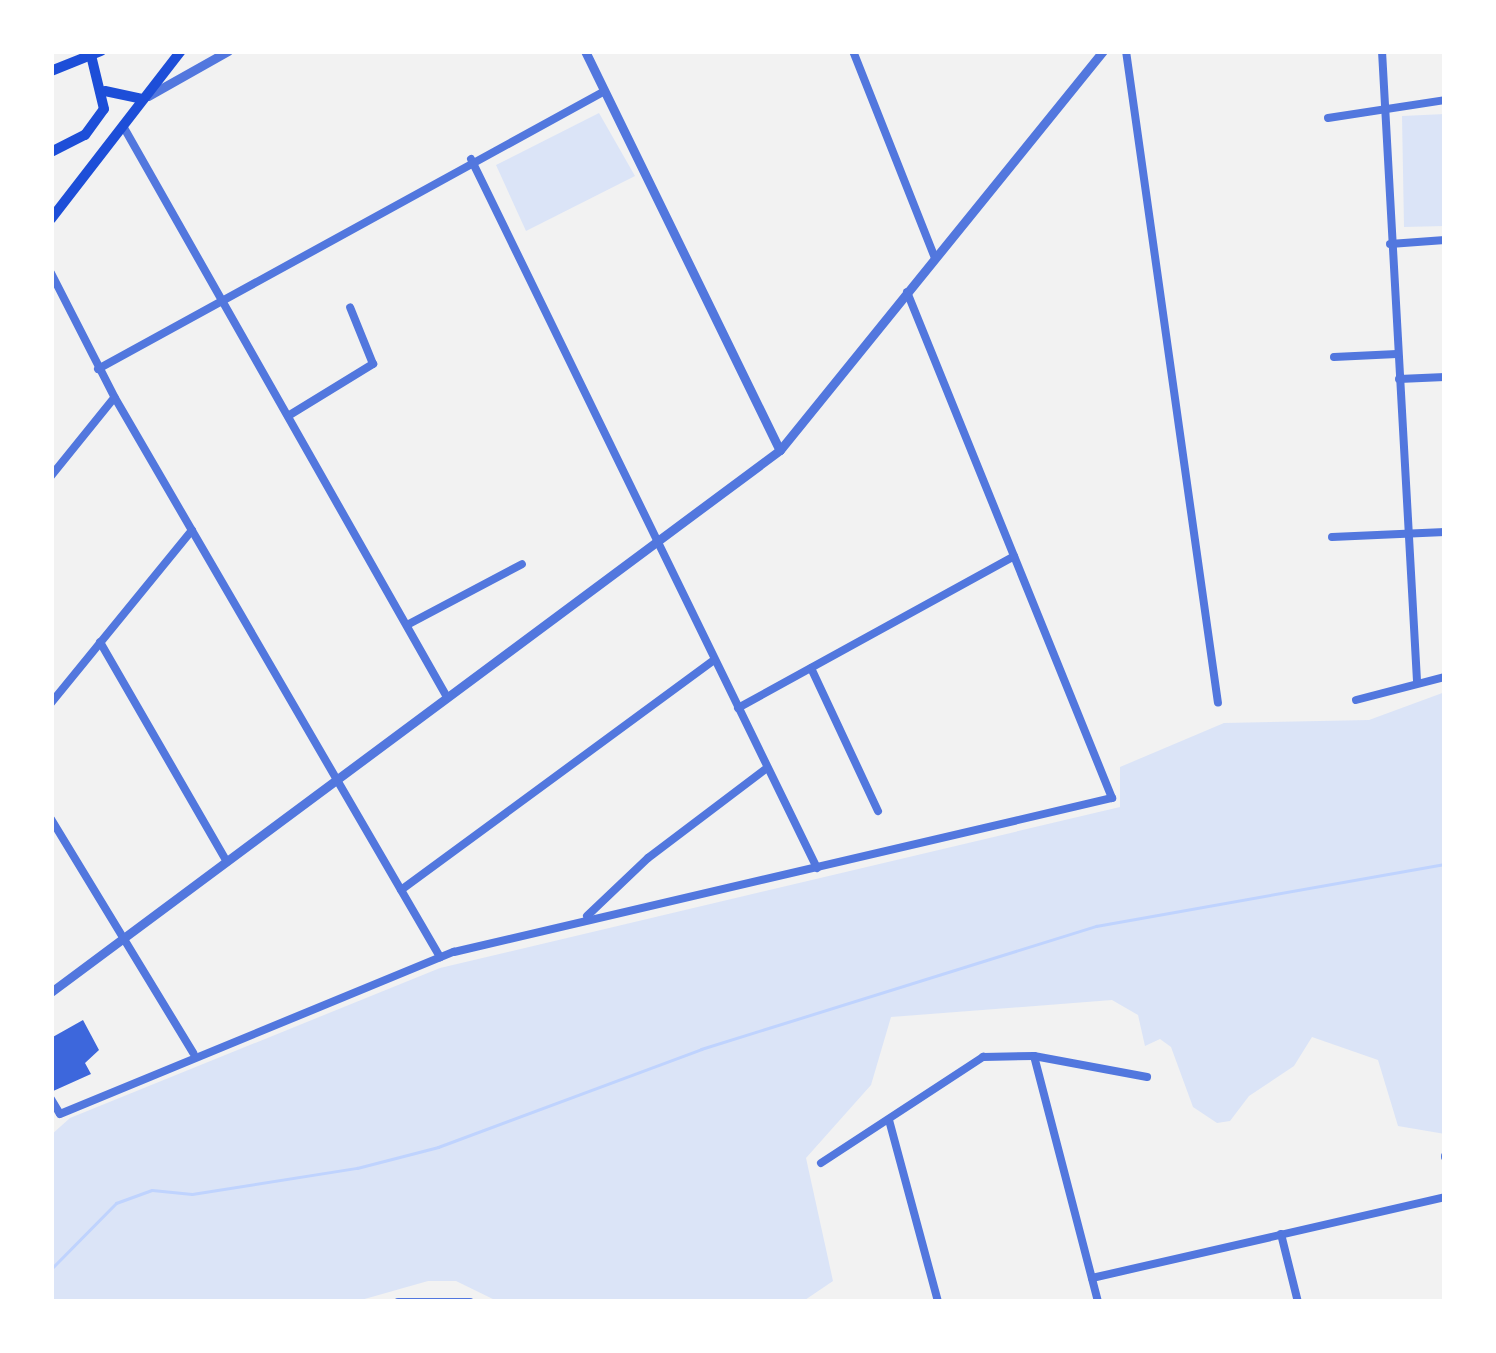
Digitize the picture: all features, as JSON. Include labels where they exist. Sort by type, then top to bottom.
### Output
[{"type":"main road","points":[[51,219],[181,51]]},
{"type":"main road","points":[[51,71],[94,52],[105,92],[97,124],[51,152]]},
{"type":"main road","points":[[105,92],[143,99]]},
{"type":"street","points":[[143,99],[228,51]]},
{"type":"street","points":[[585,51],[780,450]]},
{"type":"street","points":[[853,51],[935,259]]},
{"type":"street","points":[[51,992],[780,450],[1103,51]]},
{"type":"street","points":[[1126,51],[1218,704]]},
{"type":"street","points":[[1382,51],[1417,680]]},
{"type":"street","points":[[98,369],[471,159],[604,91]]},
{"type":"street","points":[[1328,118],[1388,105],[1445,100]]},
{"type":"street","points":[[123,126],[447,697]]},
{"type":"street","points":[[471,159],[818,868]]},
{"type":"street","points":[[1390,244],[1445,241]]},
{"type":"street","points":[[51,273],[98,369],[440,958]]},
{"type":"street","points":[[51,1099],[60,1114],[193,1053],[440,958],[586,917],[1112,799],[908,292]]},
{"type":"street","points":[[288,416],[373,364],[350,308]]},
{"type":"street","points":[[1334,357],[1397,354]]},
{"type":"street","points":[[1399,379],[1445,377]]},
{"type":"street","points":[[51,476],[115,398]]},
{"type":"street","points":[[51,703],[191,530]]},
{"type":"street","points":[[1331,537],[1445,532]]},
{"type":"street","points":[[738,708],[1014,556]]},
{"type":"street","points":[[406,625],[522,564]]},
{"type":"street","points":[[100,642],[227,862]]},
{"type":"street","points":[[401,890],[714,660]]},
{"type":"street","points":[[811,668],[878,811]]},
{"type":"street","points":[[1355,700],[1417,680],[1445,677]]},
{"type":"street","points":[[586,917],[648,858],[767,768]]},
{"type":"street","points":[[51,819],[193,1053]]},
{"type":"street","points":[[821,1163],[983,1057],[1034,1056],[1147,1077]]},
{"type":"street","points":[[1034,1056],[1098,1302]]},
{"type":"street","points":[[889,1120],[938,1302]]},
{"type":"street","points":[[1092,1278],[1445,1197]]},
{"type":"street","points":[[1281,1234],[1298,1302]]},
{"type":"street","points":[[398,1302],[470,1302]]},
{"type":"shaded area","points":[[599,113],[635,176],[526,231],[496,165]]},
{"type":"shaded area","points":[[1445,114],[1445,226],[1404,227],[1402,116]]},
{"type":"shaded area","points":[[1445,692],[1445,1134],[1398,1126],[1378,1060],[1312,1037],[1294,1066],[1249,1096],[1230,1121],[1217,1123],[1193,1107],[1171,1047],[1160,1039],[1145,1046],[1138,1015],[1112,1000],[891,1017],[871,1085],[806,1158],[833,1281],[802,1302],[499,1302],[456,1281],[428,1281],[354,1302],[51,1302],[51,1135],[70,1118],[440,968],[1120,807],[1120,767],[1224,723],[1369,720]]},
{"type":"building","points":[[83,1020],[99,1050],[85,1063],[91,1074],[51,1092],[51,1038]]},
{"type":"waterway","points":[[51,1269],[116,1203],[152,1190],[192,1194],[357,1168],[438,1147],[701,1049],[1096,926],[1445,864]]}]
